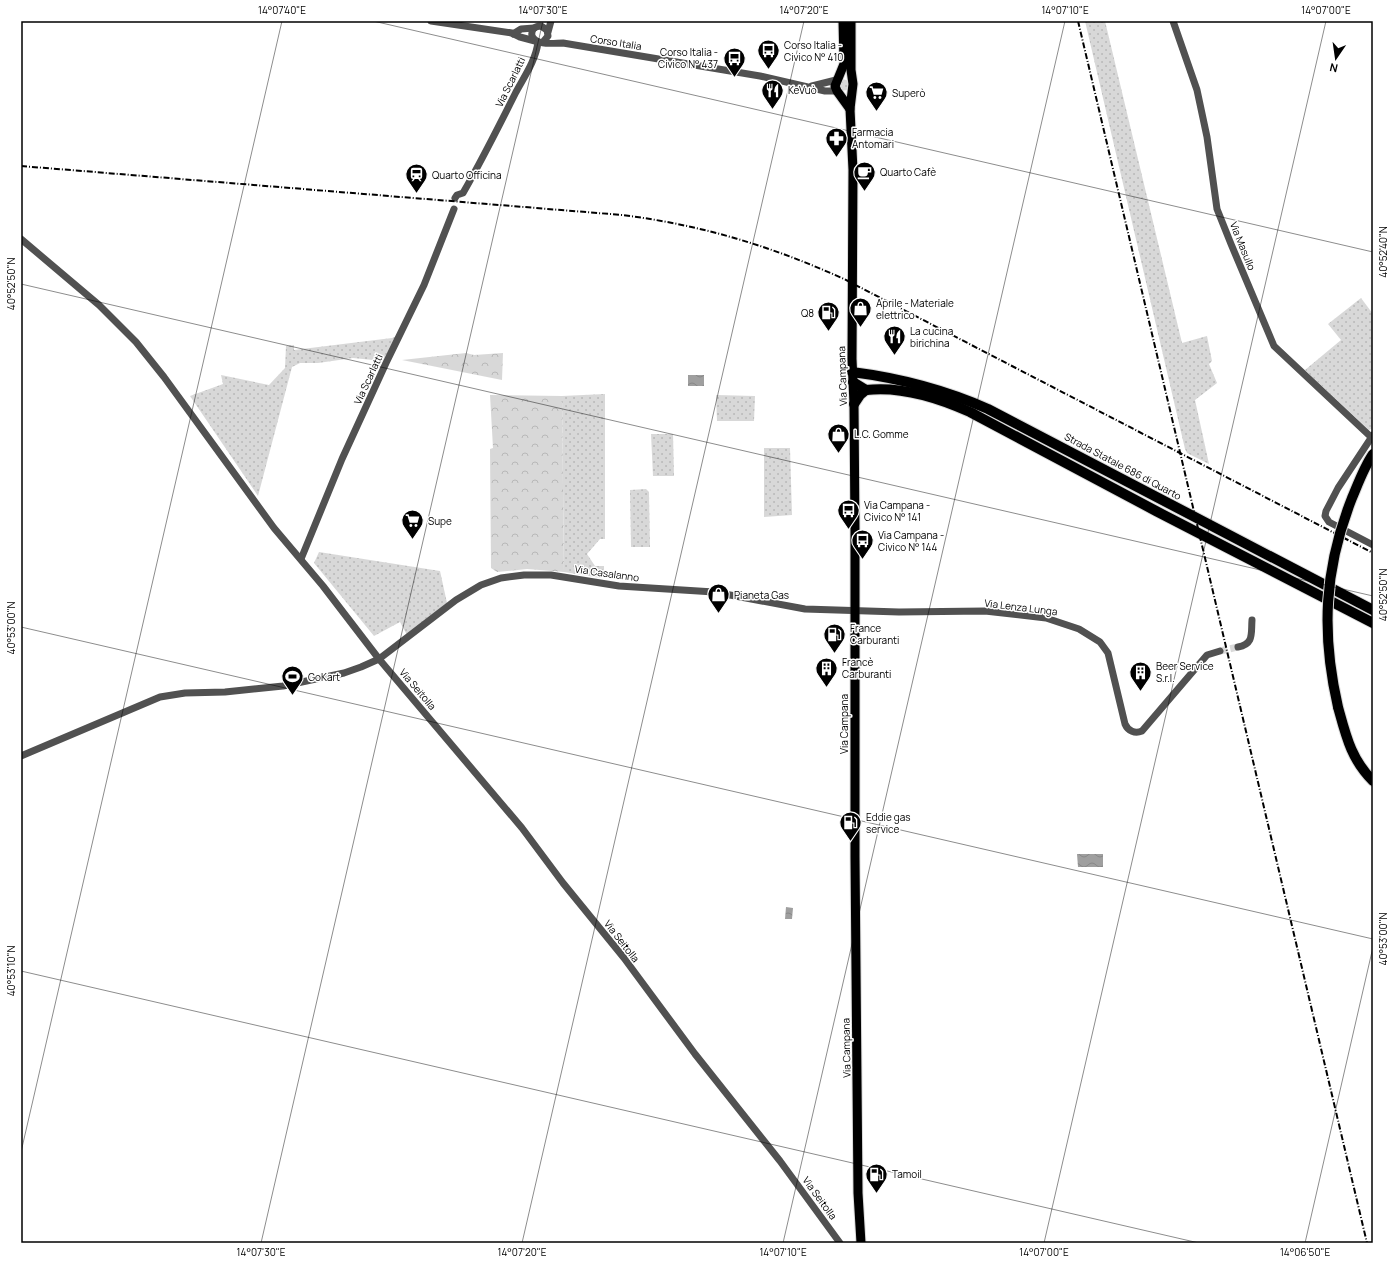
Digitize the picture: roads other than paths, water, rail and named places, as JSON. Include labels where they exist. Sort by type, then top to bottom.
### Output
[{"type":"highway","points":[[852,377],[866,390]]},
{"type":"highway","name":"Strada Statale 686 di Quarto","points":[[852,377],[889,378],[935,389],[988,409],[1373,610]]},
{"type":"highway","points":[[854,404],[860,395],[866,390],[890,390],[944,401],[970,412],[1156,511],[1373,623]]},
{"type":"highway","points":[[1373,454],[1357,485],[1343,521],[1327,596],[1330,668],[1338,707],[1348,742],[1354,756],[1365,773],[1373,781]]},
{"type":"main road","points":[[843,21],[844,64],[834,86],[850,109]]},
{"type":"main road","name":"Via Campana","points":[[851,21],[852,85],[850,109],[853,170],[852,377],[854,404],[856,610],[855,857],[858,1193],[861,1243]]},
{"type":"main road","points":[[837,79],[844,76],[852,85],[845,95],[838,92]]},
{"type":"street","name":"Corso Italia","points":[[431,21],[513,34],[520,38],[539,42],[555,44],[560,42],[760,76],[825,91],[838,92]]},
{"type":"street","points":[[536,25],[532,36],[539,42],[548,34],[551,21]]},
{"type":"street","name":"Via Masullo","points":[[1173,21],[1198,90],[1207,137],[1217,209],[1274,346],[1372,436]]},
{"type":"street","name":"Corso Italia","points":[[513,34],[521,29],[536,25],[543,26],[548,34],[557,38],[560,42]]},
{"type":"street","name":"Via Scarlatti","points":[[454,198],[463,193],[488,149],[530,65],[539,42]]},
{"type":"street","name":"Corso Italia","points":[[810,87],[837,79]]},
{"type":"street","name":"Via Scarlatti","points":[[301,559],[345,452],[424,285],[454,209]]},
{"type":"street","name":"Via Seitolla","points":[[21,239],[99,305],[136,342],[164,377],[246,492],[274,528],[323,586],[379,659],[522,828],[563,883],[624,958],[695,1054],[780,1160],[840,1243]]},
{"type":"street","points":[[1372,436],[1338,488],[1325,516],[1329,522],[1373,545]]},
{"type":"street","name":"Via Casalanno","points":[[21,756],[160,697],[185,693],[226,692],[283,686],[361,668],[379,659],[456,600],[481,585],[501,578],[524,575],[551,575],[625,587],[714,592],[805,609],[856,610]]},
{"type":"street","name":"Via Lenza Lunga","points":[[856,610],[934,612],[985,611],[1046,618],[1079,628],[1105,647],[1108,653],[1125,724],[1127,728],[1135,732],[1142,731],[1207,655],[1220,651]]},
{"type":"street","points":[[1238,647],[1246,645],[1250,641],[1252,620]]},
{"type":"water","points":[[688,375],[704,375],[704,386],[688,386]]},
{"type":"water","points":[[1077,854],[1103,854],[1103,867],[1078,867]]},
{"type":"water","points":[[786,907],[793,908],[792,919],[785,919]]},
{"type":"tunnel","points":[[1220,651],[1238,647]]},
{"type":"railway","points":[[1078,21],[1367,1243]]},
{"type":"railway","points":[[21,166],[622,215],[652,219],[736,238],[790,256],[844,279],[1373,553]]},
{"type":"place","name":"Corso Italia - Civico N° 410","points":[[769,70]]},
{"type":"place","name":"Corso Italia - Civico N° 437","points":[[734,78]]},
{"type":"place","name":"KeVuò","points":[[772,110]]},
{"type":"place","name":"Superò","points":[[877,112]]},
{"type":"place","name":"Farmacia Antomari","points":[[836,158]]},
{"type":"place","name":"Quarto Cafè","points":[[865,192]]},
{"type":"place","name":"Quarto Officina","points":[[417,194]]},
{"type":"place","name":"Aprile - Materiale elettrico","points":[[860,328]]},
{"type":"place","name":"Q8","points":[[829,332]]},
{"type":"place","name":"La cucina birichina","points":[[894,356]]},
{"type":"place","name":"L.C. Gomme","points":[[838,454]]},
{"type":"place","name":"Via Campana - Civico N° 141","points":[[849,530]]},
{"type":"place","name":"Supe","points":[[413,540]]},
{"type":"place","name":"Via Campana - Civico N° 144","points":[[862,560]]},
{"type":"place","name":"Pianeta Gas","points":[[718,614]]},
{"type":"place","name":"France Carburanti","points":[[835,654]]},
{"type":"place","name":"Francè Carburanti","points":[[827,688]]},
{"type":"place","name":"Beer Service S.r.l.","points":[[1141,692]]},
{"type":"place","name":"GoKart","points":[[293,696]]},
{"type":"place","name":"Eddie gas service","points":[[850,842]]},
{"type":"place","name":"Tamoil","points":[[876,1194]]}]
